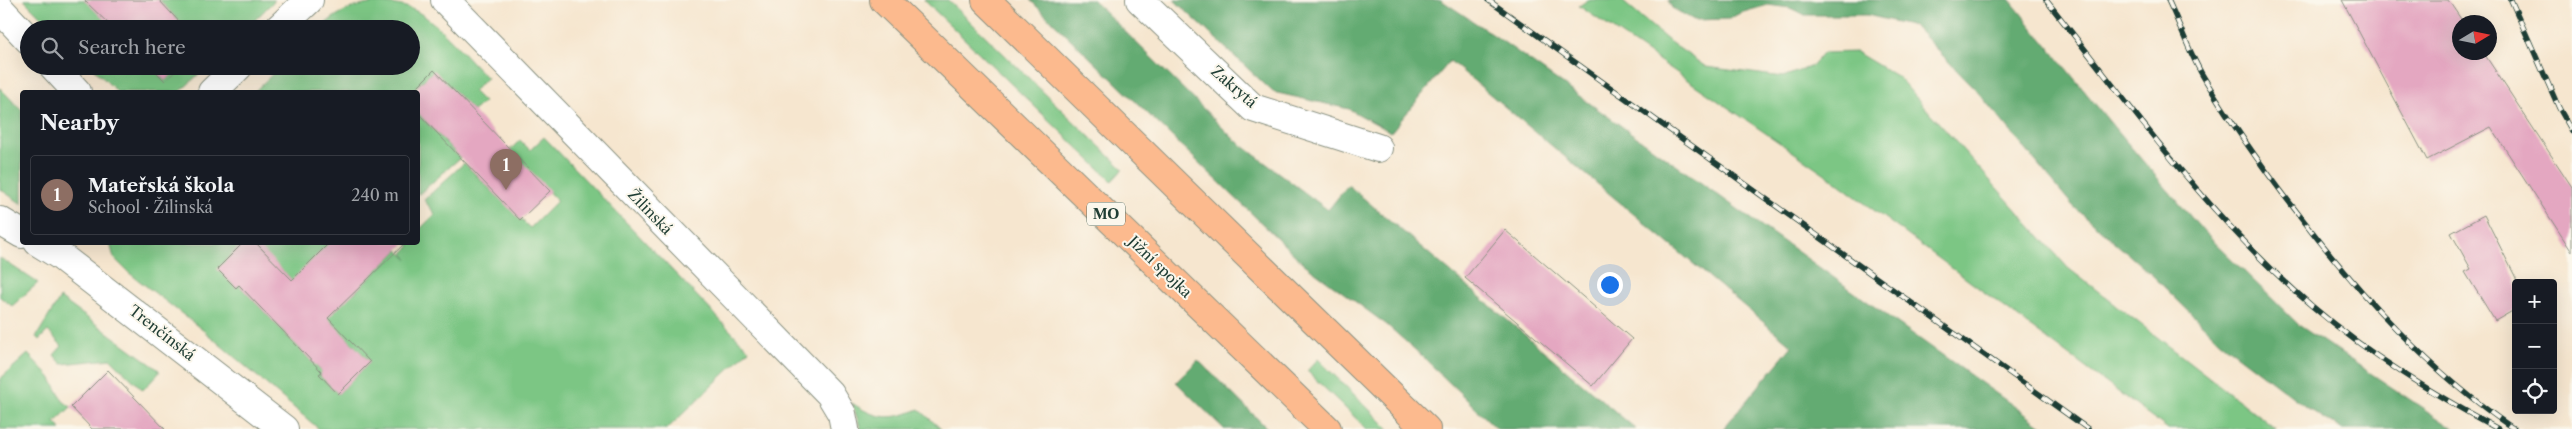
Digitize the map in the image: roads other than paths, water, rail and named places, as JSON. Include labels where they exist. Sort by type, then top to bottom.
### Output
[{"type":"highway","name":"Jižní spojka","points":[[884,0],[1327,429]]},
{"type":"highway","points":[[986,0],[1426,429]]},
{"type":"street","points":[[288,20],[309,0]]},
{"type":"street","name":"Žilinská","points":[[445,0],[830,394],[842,414],[845,429]]},
{"type":"street","name":"Zakrytá","points":[[1140,0],[1254,108],[1378,148]]},
{"type":"street","points":[[0,9],[20,30]]},
{"type":"street","points":[[61,75],[75,90]]},
{"type":"street","points":[[214,90],[230,75]]},
{"type":"street","points":[[0,222],[20,233]]},
{"type":"street","name":"Trenčínská","points":[[56,247],[284,429]]},
{"type":"railway","points":[[1488,0],[2088,429]]},
{"type":"railway","points":[[2046,0],[2172,159],[2239,236],[2274,272],[2334,324],[2378,357],[2425,387],[2498,429]]},
{"type":"railway","points":[[2168,0],[2193,58],[2214,94],[2262,165],[2324,246],[2398,331],[2453,383],[2514,429]]},
{"type":"railway","points":[[2511,0],[2559,108],[2572,131]]},
{"type":"place","name":"Mateřská škola","points":[[506,190]]}]
